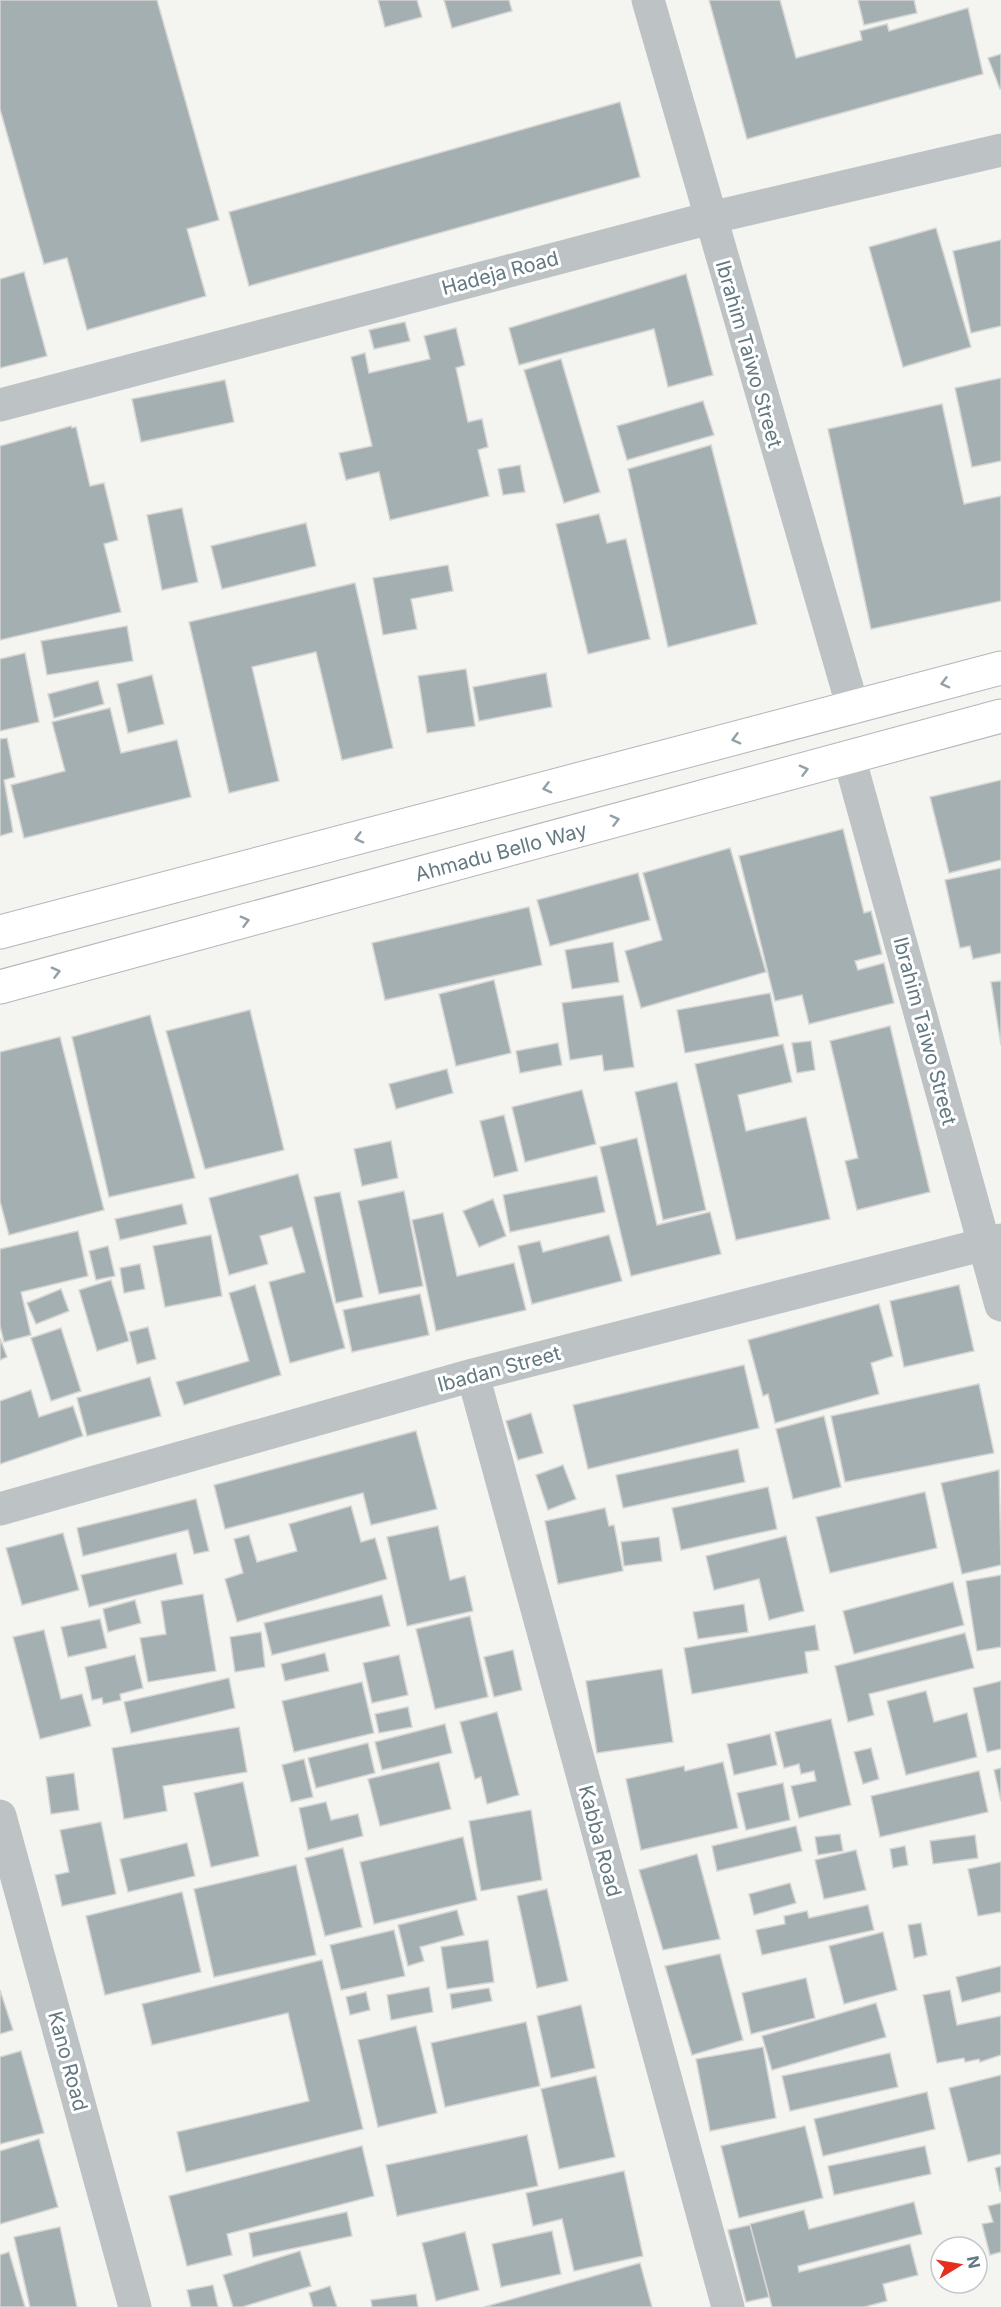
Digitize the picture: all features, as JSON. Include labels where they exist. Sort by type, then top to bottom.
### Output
[{"type":"main road","points":[[0,932],[1001,668]]},
{"type":"main road","name":"Ahmadu Bello Way","points":[[0,987],[1001,716]]},
{"type":"street","name":"Ibrahim Taiwo Street","points":[[648,0],[853,708]]},
{"type":"street","name":"Hadeja Road","points":[[0,405],[710,218],[1001,150]]},
{"type":"street","name":"Ibrahim Taiwo Street","points":[[849,757],[993,1243],[1001,1305]]},
{"type":"street","name":"Ibadan Street","points":[[0,1509],[473,1375],[993,1243]]},
{"type":"street","name":"Kabba Road","points":[[473,1375],[728,2307]]},
{"type":"street","name":"Kano Road","points":[[0,1816],[135,2307]]},
{"type":"building","points":[[0,0],[157,0],[219,220],[187,229],[206,296],[87,330],[67,258],[44,264],[0,109]]},
{"type":"building","points":[[378,0],[417,0],[422,17],[385,27]]},
{"type":"building","points":[[444,0],[509,0],[512,11],[452,28]]},
{"type":"building","points":[[709,0],[780,0],[796,58],[862,40],[860,31],[887,24],[889,31],[968,8],[983,74],[747,139]]},
{"type":"building","points":[[858,0],[914,0],[917,13],[864,25]]},
{"type":"building","points":[[1001,54],[1001,88],[1000,89],[988,58]]},
{"type":"building","points":[[620,102],[640,177],[249,286],[229,212]]},
{"type":"building","points":[[936,228],[971,347],[903,367],[869,247]]},
{"type":"building","points":[[1001,240],[1001,326],[971,333],[953,251]]},
{"type":"building","points":[[24,272],[47,356],[0,368],[0,279]]},
{"type":"building","points":[[686,274],[713,375],[668,387],[654,329],[519,365],[509,328]]},
{"type":"building","points":[[405,322],[410,341],[374,349],[369,330]]},
{"type":"building","points":[[456,328],[465,365],[456,368],[468,422],[482,419],[488,447],[478,450],[489,496],[390,520],[379,472],[346,480],[339,453],[372,446],[351,357],[365,353],[369,373],[430,359],[424,336]]},
{"type":"building","points":[[561,359],[600,492],[564,503],[524,370]]},
{"type":"building","points":[[1001,378],[1001,461],[972,467],[955,388]]},
{"type":"building","points":[[225,380],[234,422],[141,442],[132,399]]},
{"type":"building","points":[[703,401],[714,435],[627,460],[617,426]]},
{"type":"building","points":[[942,404],[964,504],[1001,496],[1001,601],[871,629],[828,429]]},
{"type":"building","points":[[71,426],[76,427],[90,486],[104,483],[118,540],[104,544],[121,612],[0,640],[0,446]]},
{"type":"building","points":[[711,445],[757,624],[668,647],[628,469]]},
{"type":"building","points":[[520,465],[525,492],[503,495],[498,469]]},
{"type":"building","points":[[182,508],[198,582],[162,590],[147,515]]},
{"type":"building","points":[[599,514],[607,543],[626,539],[650,639],[588,654],[556,524]]},
{"type":"building","points":[[306,523],[316,566],[222,589],[211,546]]},
{"type":"building","points":[[448,565],[453,591],[411,599],[417,629],[383,635],[373,578]]},
{"type":"building","points":[[355,583],[393,748],[342,760],[316,652],[252,667],[279,781],[229,793],[189,622]]},
{"type":"building","points":[[127,626],[133,661],[47,675],[41,641]]},
{"type":"building","points":[[25,653],[39,722],[0,731],[0,659]]},
{"type":"building","points":[[466,669],[475,726],[427,733],[418,676]]},
{"type":"building","points":[[546,673],[552,707],[479,721],[473,687]]},
{"type":"building","points":[[152,675],[164,724],[128,733],[117,684]]},
{"type":"building","points":[[98,681],[104,704],[54,718],[48,694]]},
{"type":"building","points":[[110,708],[121,753],[177,740],[191,797],[24,838],[11,785],[65,771],[52,722]]},
{"type":"building","points":[[7,738],[15,777],[4,780],[13,832],[0,836],[0,739]]},
{"type":"building","points":[[1001,780],[1001,860],[949,873],[930,797]]},
{"type":"building","points":[[843,829],[864,913],[871,911],[882,954],[855,961],[858,970],[884,963],[894,1003],[809,1024],[802,995],[775,1001],[739,856]]},
{"type":"building","points":[[730,848],[766,972],[641,1008],[625,951],[662,940],[643,873]]},
{"type":"building","points":[[1001,868],[1001,953],[973,959],[970,946],[960,948],[945,880]]},
{"type":"building","points":[[638,873],[650,920],[550,946],[537,900]]},
{"type":"building","points":[[529,907],[542,965],[385,1000],[372,943]]},
{"type":"building","points":[[613,942],[619,982],[572,989],[565,950]]},
{"type":"building","points":[[494,980],[511,1053],[456,1066],[439,994]]},
{"type":"building","points":[[1001,981],[1001,1045],[991,982]]},
{"type":"building","points":[[770,993],[779,1036],[685,1053],[677,1010]]},
{"type":"building","points":[[623,995],[634,1067],[604,1071],[602,1055],[570,1060],[562,1003]]},
{"type":"building","points":[[250,1010],[284,1150],[205,1169],[166,1031]]},
{"type":"building","points":[[150,1015],[195,1178],[109,1197],[72,1037]]},
{"type":"building","points":[[890,1026],[930,1192],[857,1210],[845,1161],[858,1158],[830,1041]]},
{"type":"building","points":[[60,1037],[104,1210],[9,1235],[0,1201],[0,1052]]},
{"type":"building","points":[[811,1041],[815,1070],[797,1073],[792,1043]]},
{"type":"building","points":[[558,1043],[562,1065],[520,1073],[516,1051]]},
{"type":"building","points":[[783,1044],[792,1082],[738,1095],[746,1131],[806,1117],[830,1219],[736,1240],[695,1064]]},
{"type":"building","points":[[447,1069],[453,1093],[396,1109],[389,1084]]},
{"type":"building","points":[[677,1082],[706,1210],[663,1220],[635,1092]]},
{"type":"building","points":[[582,1090],[596,1144],[525,1162],[512,1107]]},
{"type":"building","points":[[504,1115],[518,1171],[494,1177],[480,1121]]},
{"type":"building","points":[[637,1138],[657,1225],[710,1212],[721,1254],[631,1276],[600,1147]]},
{"type":"building","points":[[391,1141],[398,1178],[362,1186],[354,1149]]},
{"type":"building","points":[[298,1174],[345,1348],[290,1363],[269,1282],[305,1272],[292,1227],[260,1236],[268,1264],[229,1275],[209,1198]]},
{"type":"building","points":[[597,1176],[605,1212],[510,1232],[503,1195]]},
{"type":"building","points":[[404,1191],[423,1286],[379,1294],[358,1201]]},
{"type":"building","points":[[340,1192],[363,1297],[336,1303],[314,1197]]},
{"type":"building","points":[[493,1199],[506,1236],[479,1247],[463,1211]]},
{"type":"building","points":[[182,1204],[187,1224],[120,1240],[115,1219]]},
{"type":"building","points":[[443,1213],[457,1276],[514,1263],[526,1310],[436,1331],[412,1220]]},
{"type":"building","points":[[78,1231],[88,1276],[21,1292],[31,1335],[4,1342],[0,1326],[0,1249]]},
{"type":"building","points":[[211,1235],[222,1296],[165,1307],[153,1246]]},
{"type":"building","points":[[609,1235],[622,1281],[532,1304],[518,1246],[540,1241],[543,1252]]},
{"type":"building","points":[[108,1246],[115,1276],[96,1280],[89,1251]]},
{"type":"building","points":[[140,1264],[145,1289],[124,1293],[120,1268]]},
{"type":"building","points":[[111,1280],[129,1341],[97,1351],[79,1290]]},
{"type":"building","points":[[255,1285],[281,1375],[184,1405],[176,1382],[249,1361],[229,1293]]},
{"type":"building","points":[[959,1285],[974,1351],[904,1367],[890,1301]]},
{"type":"building","points":[[61,1289],[69,1311],[36,1324],[27,1303]]},
{"type":"building","points":[[420,1294],[429,1335],[352,1352],[343,1310]]},
{"type":"building","points":[[879,1304],[893,1356],[871,1363],[879,1394],[775,1423],[768,1394],[763,1396],[748,1340]]},
{"type":"building","points":[[148,1327],[156,1359],[137,1364],[129,1332]]},
{"type":"building","points":[[61,1328],[81,1391],[51,1401],[31,1338]]},
{"type":"building","points":[[0,1338],[7,1357],[0,1360]]},
{"type":"building","points":[[744,1365],[759,1428],[588,1469],[573,1405]]},
{"type":"building","points":[[150,1377],[161,1416],[87,1436],[77,1398]]},
{"type":"building","points":[[979,1384],[994,1453],[845,1482],[831,1416]]},
{"type":"building","points":[[31,1390],[39,1417],[73,1406],[83,1436],[0,1464],[0,1401]]},
{"type":"building","points":[[531,1413],[543,1453],[518,1460],[506,1421]]},
{"type":"building","points":[[824,1416],[841,1487],[793,1499],[776,1429]]},
{"type":"building","points":[[416,1431],[437,1509],[371,1525],[363,1493],[225,1529],[214,1485]]},
{"type":"building","points":[[738,1449],[745,1482],[623,1508],[616,1475]]},
{"type":"building","points":[[563,1465],[576,1499],[548,1510],[536,1475]]},
{"type":"building","points":[[999,1470],[1001,1565],[962,1574],[941,1483]]},
{"type":"building","points":[[768,1487],[777,1529],[681,1550],[672,1508]]},
{"type":"building","points":[[925,1492],[937,1548],[830,1573],[816,1517]]},
{"type":"building","points":[[196,1499],[209,1551],[194,1554],[188,1530],[83,1556],[77,1528]]},
{"type":"building","points":[[351,1506],[361,1542],[375,1538],[387,1579],[237,1622],[225,1579],[243,1573],[234,1539],[249,1535],[257,1562],[297,1551],[289,1524]]},
{"type":"building","points":[[605,1508],[609,1526],[614,1525],[623,1571],[558,1584],[545,1521]]},
{"type":"building","points":[[438,1526],[450,1580],[465,1576],[473,1611],[407,1626],[387,1537]]},
{"type":"building","points":[[63,1533],[79,1590],[22,1605],[6,1548]]},
{"type":"building","points":[[786,1536],[804,1611],[769,1620],[759,1579],[714,1590],[706,1556]]},
{"type":"building","points":[[659,1537],[662,1561],[624,1566],[621,1542]]},
{"type":"building","points":[[176,1553],[183,1584],[89,1607],[81,1575]]},
{"type":"building","points":[[1001,1575],[1001,1647],[977,1651],[966,1581]]},
{"type":"building","points":[[953,1582],[964,1625],[854,1654],[843,1611]]},
{"type":"building","points":[[203,1594],[216,1671],[148,1682],[140,1638],[166,1634],[161,1601]]},
{"type":"building","points":[[382,1595],[390,1626],[272,1655],[264,1623]]},
{"type":"building","points":[[135,1600],[141,1623],[108,1632],[103,1609]]},
{"type":"building","points":[[744,1604],[748,1632],[698,1639],[693,1612]]},
{"type":"building","points":[[470,1616],[488,1697],[435,1709],[416,1629]]},
{"type":"building","points":[[100,1619],[107,1648],[68,1657],[61,1627]]},
{"type":"building","points":[[815,1625],[819,1650],[805,1652],[808,1673],[692,1694],[684,1648]]},
{"type":"building","points":[[44,1630],[61,1699],[82,1694],[91,1726],[40,1739],[13,1637]]},
{"type":"building","points":[[261,1632],[265,1667],[235,1672],[230,1637]]},
{"type":"building","points":[[965,1633],[974,1668],[869,1694],[874,1715],[848,1722],[835,1666]]},
{"type":"building","points":[[513,1650],[522,1690],[494,1697],[484,1657]]},
{"type":"building","points":[[325,1653],[329,1671],[285,1681],[281,1664]]},
{"type":"building","points":[[135,1655],[143,1688],[120,1694],[121,1700],[103,1704],[102,1698],[92,1700],[85,1667]]},
{"type":"building","points":[[399,1655],[408,1695],[372,1703],[363,1663]]},
{"type":"building","points":[[662,1669],[673,1742],[597,1753],[586,1681]]},
{"type":"building","points":[[229,1678],[235,1708],[131,1733],[124,1702]]},
{"type":"building","points":[[1001,1681],[1001,1749],[987,1752],[973,1688]]},
{"type":"building","points":[[362,1682],[374,1733],[294,1752],[282,1701]]},
{"type":"building","points":[[926,1691],[934,1722],[967,1713],[977,1757],[906,1775],[887,1701]]},
{"type":"building","points":[[408,1707],[412,1727],[379,1733],[375,1714]]},
{"type":"building","points":[[497,1712],[519,1795],[487,1804],[481,1777],[475,1779],[460,1722]]},
{"type":"building","points":[[831,1719],[851,1805],[799,1818],[791,1786],[816,1781],[814,1771],[801,1774],[799,1764],[784,1768],[775,1732]]},
{"type":"building","points":[[445,1724],[452,1753],[382,1770],[375,1742]]},
{"type":"building","points":[[239,1727],[247,1772],[163,1786],[167,1811],[124,1819],[112,1748]]},
{"type":"building","points":[[770,1734],[777,1765],[734,1775],[727,1744]]},
{"type":"building","points":[[368,1743],[375,1773],[316,1788],[308,1758]]},
{"type":"building","points":[[871,1748],[879,1779],[863,1784],[854,1752]]},
{"type":"building","points":[[304,1759],[313,1797],[291,1802],[282,1765]]},
{"type":"building","points":[[439,1762],[451,1809],[380,1826],[368,1779]]},
{"type":"building","points":[[723,1762],[738,1828],[641,1850],[626,1779],[684,1766],[685,1771]]},
{"type":"building","points":[[1001,1768],[1001,1801],[994,1770]]},
{"type":"building","points":[[979,1771],[988,1812],[880,1837],[871,1796]]},
{"type":"building","points":[[74,1773],[79,1810],[51,1814],[46,1777]]},
{"type":"building","points":[[243,1782],[259,1856],[211,1867],[194,1793]]},
{"type":"building","points":[[783,1783],[790,1820],[746,1830],[737,1793]]},
{"type":"building","points":[[326,1802],[331,1820],[358,1814],[363,1836],[308,1850],[299,1808]]},
{"type":"building","points":[[531,1810],[542,1880],[481,1891],[469,1821]]},
{"type":"building","points":[[101,1822],[116,1894],[62,1906],[55,1875],[69,1872],[60,1830]]},
{"type":"building","points":[[796,1826],[802,1851],[717,1871],[712,1846]]},
{"type":"building","points":[[840,1834],[843,1851],[818,1855],[815,1837]]},
{"type":"building","points":[[975,1835],[978,1858],[933,1864],[930,1841]]},
{"type":"building","points":[[463,1837],[477,1900],[374,1924],[360,1862]]},
{"type":"building","points":[[187,1843],[195,1876],[128,1892],[120,1859]]},
{"type":"building","points":[[905,1846],[908,1865],[893,1868],[890,1849]]},
{"type":"building","points":[[343,1848],[362,1927],[325,1936],[305,1858]]},
{"type":"building","points":[[856,1850],[866,1890],[824,1899],[815,1860]]},
{"type":"building","points":[[697,1854],[720,1939],[663,1950],[639,1870]]},
{"type":"building","points":[[1001,1862],[1001,1912],[978,1916],[968,1869]]},
{"type":"building","points":[[296,1865],[316,1955],[214,1977],[194,1889]]},
{"type":"building","points":[[790,1883],[796,1903],[754,1915],[749,1894]]},
{"type":"building","points":[[547,1889],[568,1981],[537,1988],[517,1896]]},
{"type":"building","points":[[182,1892],[201,1972],[105,1995],[86,1916]]},
{"type":"building","points":[[868,1905],[874,1930],[762,1955],[756,1930],[785,1924],[784,1916],[807,1911],[809,1918]]},
{"type":"building","points":[[457,1910],[464,1935],[420,1947],[424,1961],[408,1966],[398,1925]]},
{"type":"building","points":[[921,1923],[927,1955],[914,1958],[908,1925]]},
{"type":"building","points":[[394,1930],[405,1976],[341,1990],[330,1945]]},
{"type":"building","points":[[883,1932],[897,1990],[844,2004],[829,1946]]},
{"type":"building","points":[[488,1940],[494,1982],[447,1989],[441,1947]]},
{"type":"building","points":[[720,1954],[743,2040],[692,2055],[665,1966]]},
{"type":"building","points":[[322,1960],[363,2129],[186,2172],[177,2132],[309,2101],[288,2013],[152,2045],[142,2004]]},
{"type":"building","points":[[1001,1966],[1001,1992],[962,2002],[956,1977]]},
{"type":"building","points":[[806,1978],[815,2018],[751,2034],[742,1993]]},
{"type":"building","points":[[429,1987],[433,2012],[391,2020],[387,1995]]},
{"type":"building","points":[[489,1988],[492,2001],[452,2009],[450,1994]]},
{"type":"building","points":[[0,1990],[13,2030],[0,2034]]},
{"type":"building","points":[[950,1990],[957,2025],[1001,2016],[1001,2055],[980,2062],[979,2059],[965,2062],[964,2058],[937,2063],[923,1995]]},
{"type":"building","points":[[366,1992],[370,2010],[350,2015],[346,1997]]},
{"type":"building","points":[[876,2003],[886,2037],[772,2070],[762,2036]]},
{"type":"building","points":[[581,2005],[595,2068],[551,2078],[537,2016]]},
{"type":"building","points":[[526,2022],[540,2086],[445,2107],[431,2043]]},
{"type":"building","points":[[416,2026],[437,2113],[378,2127],[358,2040]]},
{"type":"building","points":[[763,2047],[776,2118],[710,2131],[696,2059]]},
{"type":"building","points":[[21,2051],[44,2133],[0,2144],[0,2057]]},
{"type":"building","points":[[890,2053],[898,2087],[790,2111],[782,2076]]},
{"type":"building","points":[[1001,2075],[1001,2154],[968,2162],[949,2088]]},
{"type":"building","points":[[596,2076],[615,2157],[559,2169],[541,2089]]},
{"type":"building","points":[[927,2092],[935,2129],[823,2156],[814,2119]]},
{"type":"building","points":[[805,2126],[823,2198],[739,2218],[721,2146]]},
{"type":"building","points":[[527,2135],[538,2186],[397,2216],[386,2165]]},
{"type":"building","points":[[39,2139],[58,2207],[0,2224],[0,2151]]},
{"type":"building","points":[[362,2146],[374,2196],[227,2234],[232,2255],[187,2266],[169,2196]]},
{"type":"building","points":[[925,2146],[931,2174],[834,2195],[828,2166]]},
{"type":"building","points":[[1001,2166],[1001,2191],[1000,2191],[995,2168]]},
{"type":"building","points":[[624,2171],[643,2256],[574,2271],[562,2219],[533,2226],[526,2193]]},
{"type":"building","points":[[914,2202],[922,2234],[798,2266],[799,2272],[910,2244],[918,2275],[883,2284],[887,2301],[864,2307],[772,2307],[750,2224],[804,2210],[809,2229]]},
{"type":"building","points":[[1001,2203],[1001,2252],[990,2255],[989,2235],[985,2235],[982,2224],[993,2222],[988,2206]]},
{"type":"building","points":[[347,2212],[352,2236],[253,2257],[249,2233]]},
{"type":"building","points":[[750,2225],[769,2297],[746,2302],[728,2230]]},
{"type":"building","points":[[60,2227],[77,2307],[30,2307],[14,2237]]},
{"type":"building","points":[[552,2231],[561,2274],[501,2287],[492,2244]]},
{"type":"building","points":[[465,2232],[479,2290],[436,2301],[422,2243]]},
{"type":"building","points":[[300,2251],[311,2286],[242,2307],[233,2307],[223,2275]]},
{"type":"building","points":[[9,2252],[25,2307],[0,2307],[0,2255]]},
{"type":"building","points":[[640,2263],[652,2307],[484,2307]]},
{"type":"building","points":[[213,2285],[218,2307],[191,2307],[187,2290]]},
{"type":"building","points":[[330,2286],[337,2307],[313,2307],[309,2293]]},
{"type":"building","points":[[416,2294],[418,2307],[372,2307],[371,2300]]}]
